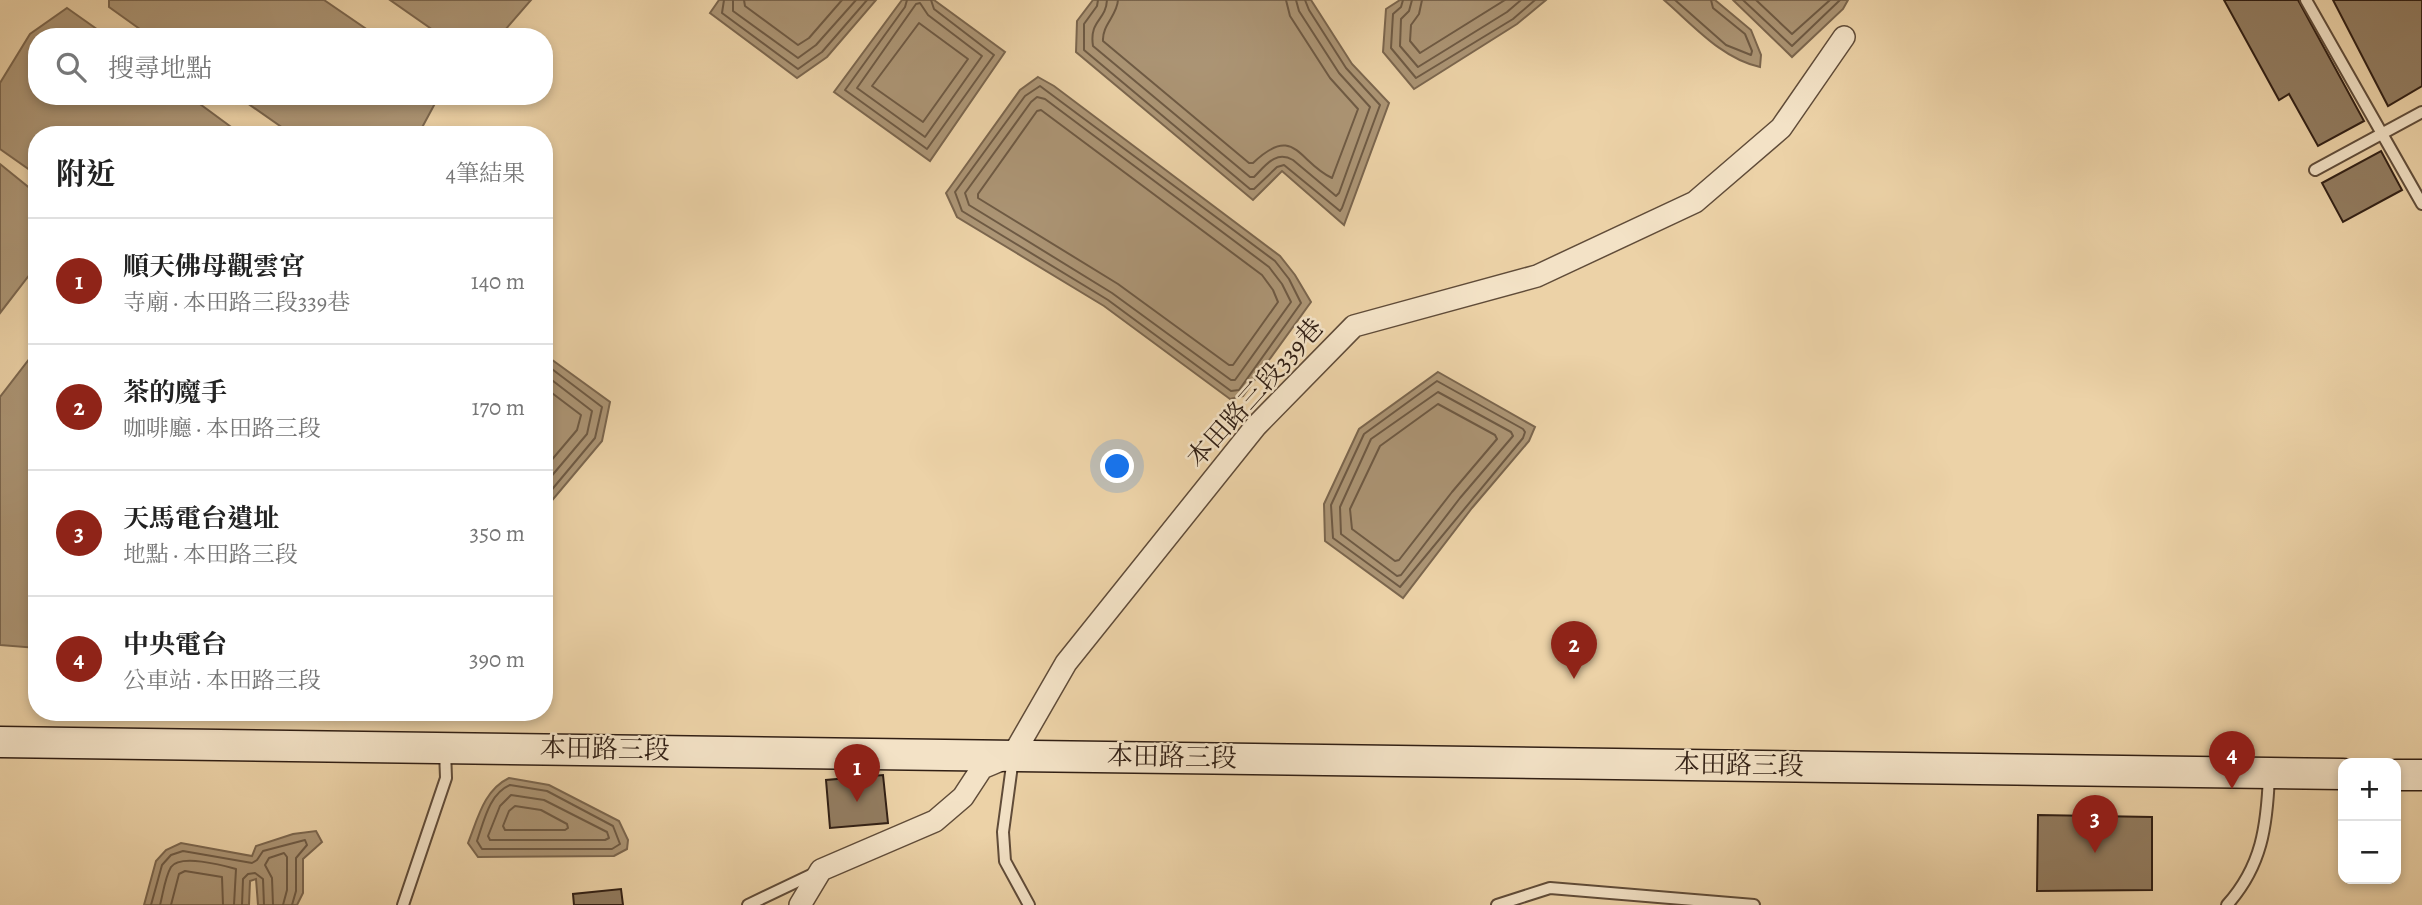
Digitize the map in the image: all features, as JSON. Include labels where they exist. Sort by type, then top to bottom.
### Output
[{"type":"street","name":"本田路三段339巷","points":[[1013,755],[1066,663],[1256,426],[1354,326],[1537,276],[1695,202],[1780,128],[1844,37]]},
{"type":"street","name":"本田路三段","points":[[0,742],[2338,774]]},
{"type":"street","points":[[800,905],[821,870],[935,821],[963,797],[982,768],[1013,755]]},
{"type":"street","points":[[2401,775],[2422,775]]},
{"type":"lane","points":[[2306,0],[2422,204]]},
{"type":"lane","points":[[2315,170],[2422,112]]},
{"type":"lane","points":[[404,905],[446,778],[445,747]]},
{"type":"lane","points":[[1013,755],[1003,832],[1005,861],[1029,905]]},
{"type":"lane","points":[[2227,905],[2242,888],[2259,854],[2267,814],[2269,773]]},
{"type":"lane","points":[[748,905],[821,870]]},
{"type":"lane","points":[[1497,905],[1550,888],[1754,905]]},
{"type":"water","points":[[109,0],[324,0],[365,28],[138,28],[109,7]]},
{"type":"water","points":[[390,0],[531,0],[507,28],[430,28]]},
{"type":"water","points":[[719,0],[876,0],[827,57],[797,78],[710,13]]},
{"type":"water","points":[[902,0],[934,0],[1005,52],[930,161],[834,92]]},
{"type":"water","points":[[1093,0],[1311,0],[1352,64],[1389,103],[1344,225],[1282,171],[1253,200],[1076,52],[1077,21]]},
{"type":"water","points":[[1400,0],[1546,0],[1517,24],[1414,89],[1383,52],[1386,9]]},
{"type":"water","points":[[1664,0],[1715,0],[1751,30],[1761,55],[1760,67],[1733,57],[1721,49]]},
{"type":"water","points":[[1733,0],[1848,0],[1843,9],[1792,57]]},
{"type":"water","points":[[67,8],[95,28],[39,28]]},
{"type":"water","points":[[28,37],[28,105],[201,105],[230,126],[28,126],[28,169],[0,149],[0,83]]},
{"type":"water","points":[[1038,77],[1054,86],[1280,256],[1295,275],[1311,302],[1243,396],[1230,399],[1104,306],[957,217],[946,193],[1020,90]]},
{"type":"water","points":[[250,105],[434,105],[423,126],[280,126]]},
{"type":"water","points":[[0,164],[28,187],[28,277],[0,313]]},
{"type":"water","points":[[28,361],[28,647],[0,645],[0,397]]},
{"type":"water","points":[[553,361],[610,402],[602,441],[553,499]]},
{"type":"water","points":[[1438,372],[1535,427],[1529,441],[1472,508],[1403,598],[1325,541],[1324,504],[1359,429]]},
{"type":"water","points":[[509,778],[549,785],[619,821],[628,840],[627,849],[614,856],[478,857],[468,843],[488,797],[500,783]]},
{"type":"water","points":[[316,831],[322,842],[303,859],[303,893],[297,905],[258,905],[256,879],[250,881],[249,905],[144,905],[156,861],[166,850],[181,843],[252,856],[256,846],[293,834]]},
{"type":"building","points":[[2224,0],[2298,0],[2364,121],[2318,146],[2289,94],[2279,100]]},
{"type":"building","points":[[2333,0],[2422,0],[2422,86],[2388,106]]},
{"type":"building","points":[[2381,151],[2402,190],[2343,222],[2322,183]]},
{"type":"building","points":[[883,775],[888,823],[830,828],[826,780]]},
{"type":"building","points":[[2038,815],[2152,817],[2152,890],[2037,891]]},
{"type":"building","points":[[621,889],[623,905],[574,905],[573,894]]},
{"type":"place","name":"茶的魔手","points":[[1574,679]]},
{"type":"place","name":"中央電台","points":[[2232,789]]},
{"type":"place","name":"順天佛母觀雲宮","points":[[857,802]]},
{"type":"place","name":"天馬電台遺址","points":[[2095,853]]}]
